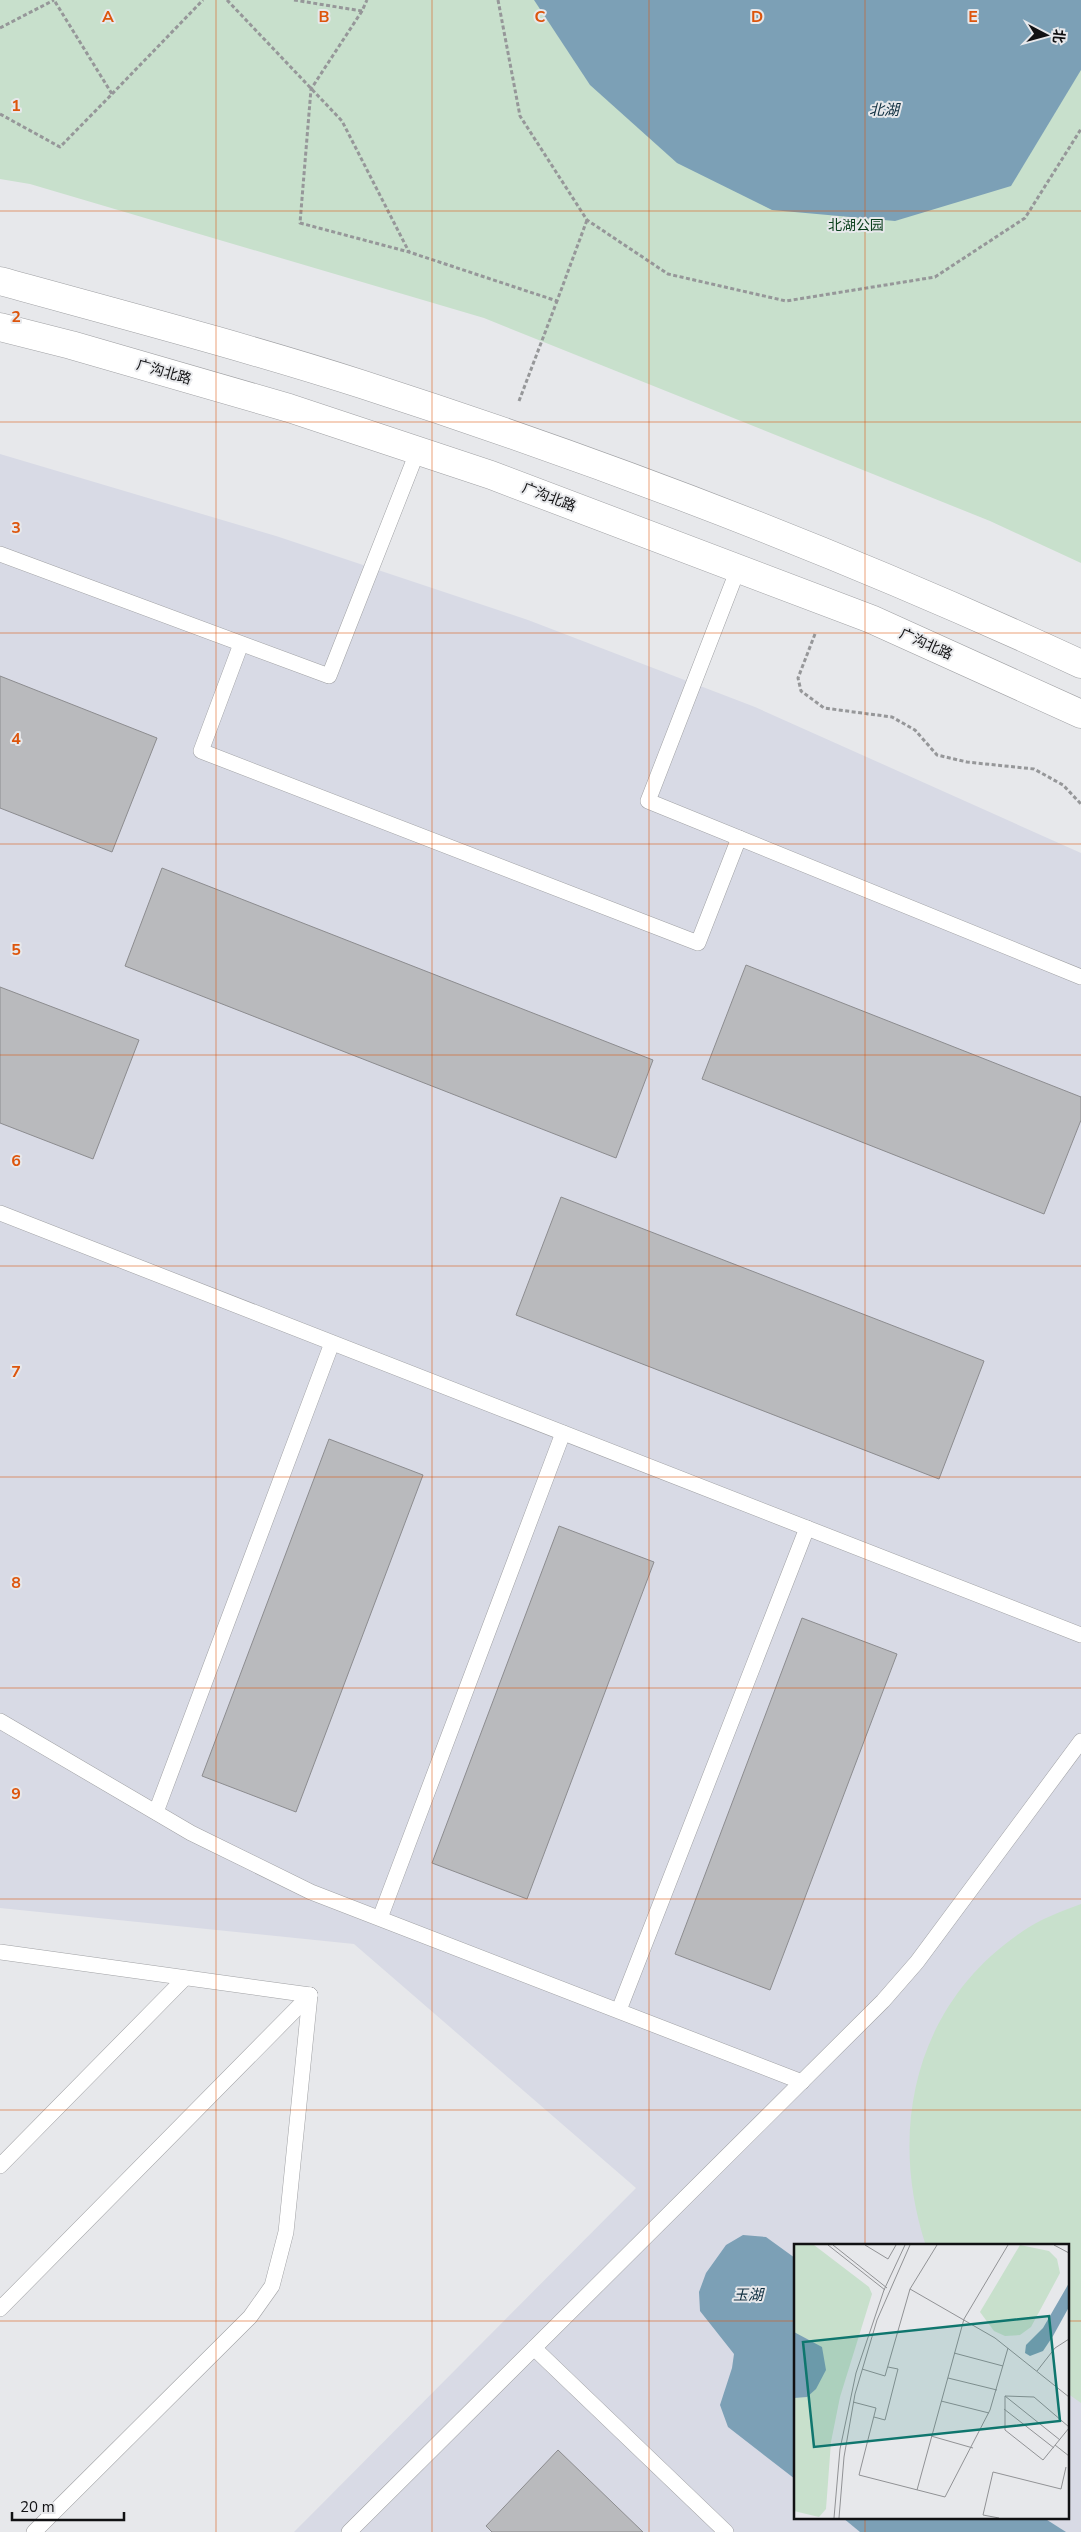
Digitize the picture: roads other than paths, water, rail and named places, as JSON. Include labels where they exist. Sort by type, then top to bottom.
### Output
[{"type":"street","points":[[0,281],[358,383],[507,432],[718,511],[887,580],[1081,664]]},
{"type":"street","name":"广沟北路","points":[[0,327],[71,345],[289,408],[491,475],[871,619],[1081,714]]},
{"type":"lane","points":[[0,554],[329,676],[418,450]]},
{"type":"lane","points":[[738,569],[648,801],[1081,978]]},
{"type":"lane","points":[[241,644],[200,751],[698,943],[739,838]]},
{"type":"lane","points":[[0,1213],[1081,1635]]},
{"type":"lane","points":[[156,1812],[332,1343]]},
{"type":"lane","points":[[380,1918],[564,1433]]},
{"type":"lane","points":[[619,2010],[806,1528]]},
{"type":"lane","points":[[0,1721],[191,1833],[311,1892],[802,2082]]},
{"type":"lane","points":[[349,2532],[883,2001],[917,1962],[1081,1741]]},
{"type":"lane","points":[[0,1952],[310,1995]]},
{"type":"lane","points":[[0,2166],[185,1978]]},
{"type":"lane","points":[[0,2309],[310,1995]]},
{"type":"lane","points":[[34,2532],[250,2317],[272,2286],[286,2232],[310,1995]]},
{"type":"lane","points":[[534,2348],[726,2532]]},
{"type":"water","name":"北湖","points":[[534,0],[1081,0],[1081,70],[1011,186],[895,221],[772,210],[677,163],[590,85]]},
{"type":"water","name":"玉湖","points":[[743,2235],[766,2237],[794,2257],[794,2478],[728,2427],[720,2405],[732,2368],[734,2354],[700,2311],[699,2292],[706,2273],[726,2245]]},
{"type":"water","points":[[845,2520],[1047,2520],[1066,2532],[860,2532]]},
{"type":"park label","name":"北湖公园","points":[[856,225]]}]
